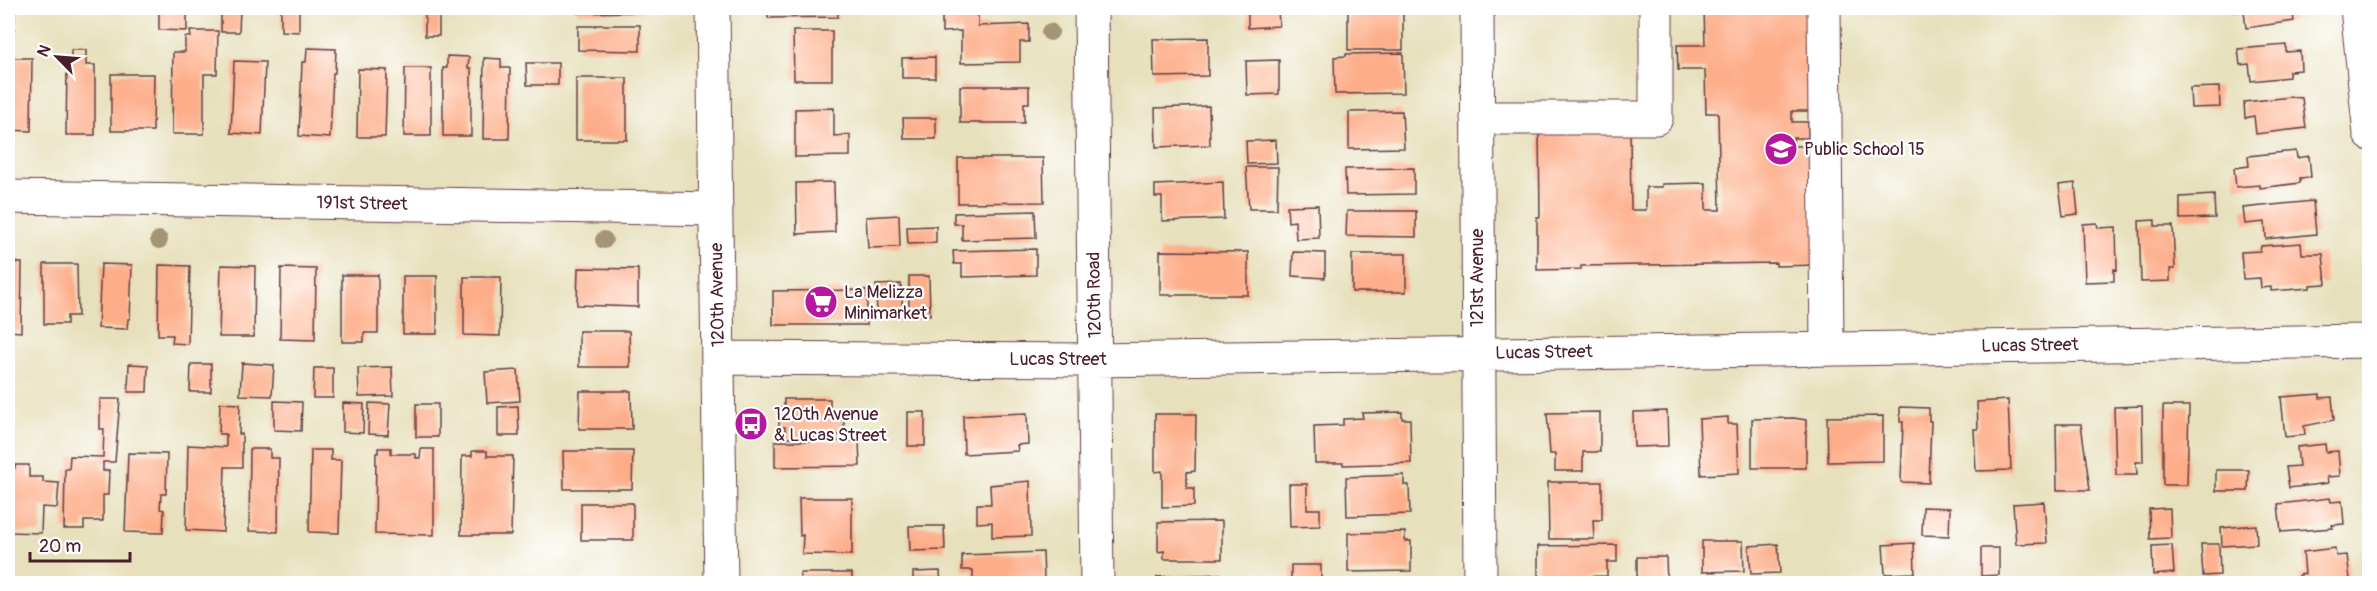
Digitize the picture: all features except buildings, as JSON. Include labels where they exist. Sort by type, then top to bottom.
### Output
[{"type":"street","name":"120th Avenue","points":[[713,8],[721,584]]},
{"type":"street","name":"120th Road","points":[[1090,8],[1097,584]]},
{"type":"street","name":"121st Avenue","points":[[1477,8],[1480,584]]},
{"type":"street","points":[[1477,118],[1656,118],[1656,8]]},
{"type":"street","points":[[1824,8],[1827,348]]},
{"type":"street","points":[[2357,8],[2370,134]]},
{"type":"street","name":"191st Street","points":[[8,197],[716,209]]},
{"type":"street","name":"Lucas Street","points":[[718,358],[1095,360],[2370,341]]},
{"type":"place","name":"Public School 15","points":[[1781,149]]},
{"type":"place","name":"La Melizza Minimarket","points":[[821,302]]},
{"type":"place","name":"120th Avenue & Lucas Street","points":[[751,424]]}]
